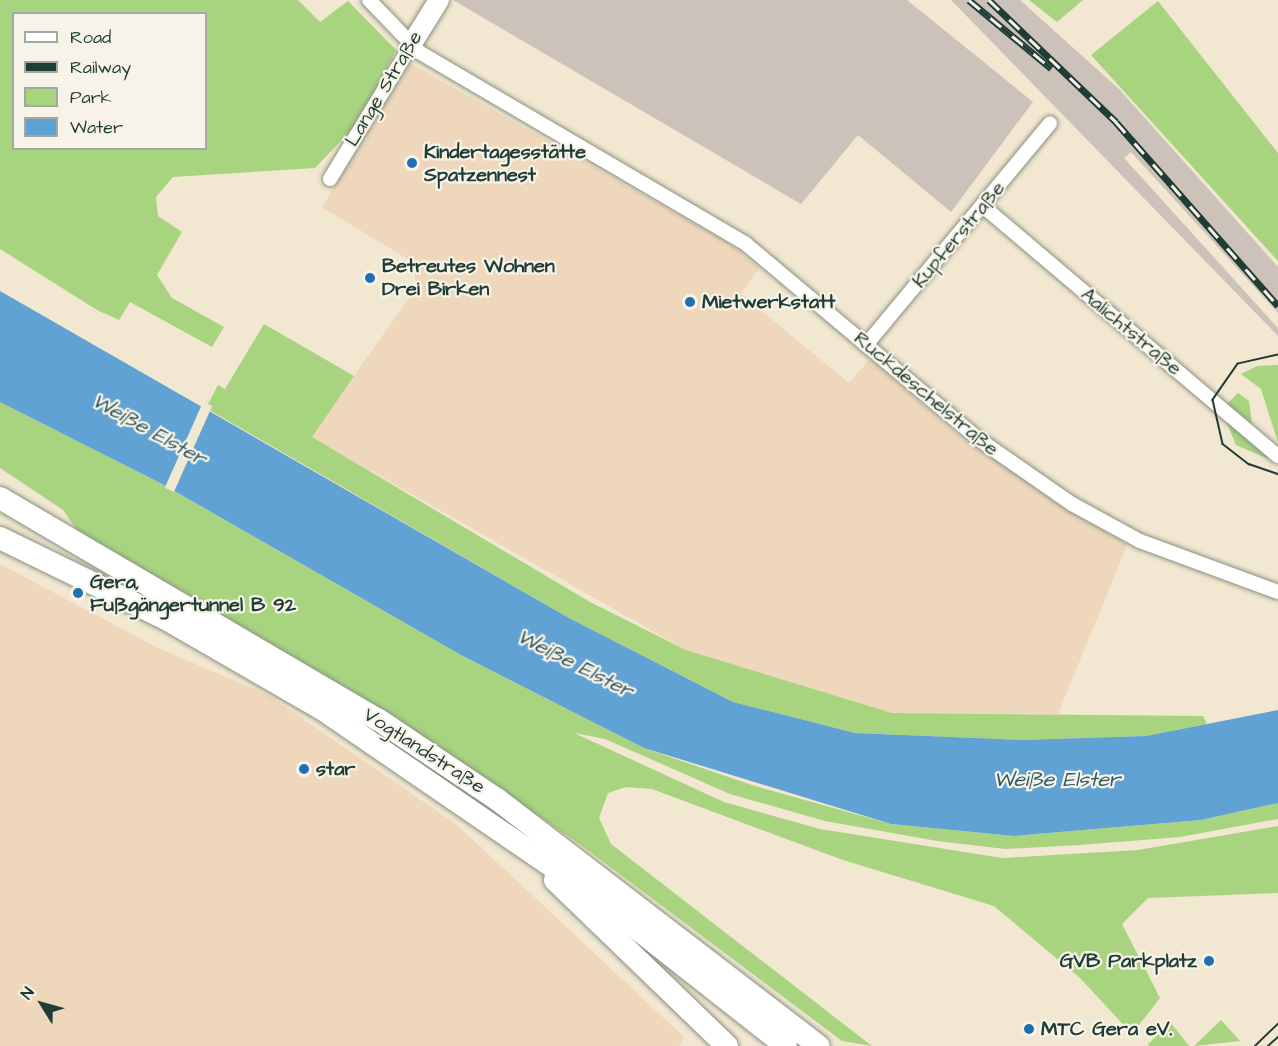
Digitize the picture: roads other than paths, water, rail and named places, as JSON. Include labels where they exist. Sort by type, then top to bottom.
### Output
[{"type":"main road","name":"Vogtlandstraße","points":[[0,498],[379,720],[488,793],[819,1046]]},
{"type":"main road","name":"Vogtlandstraße","points":[[0,538],[166,619],[322,709],[514,838],[786,1046]]},
{"type":"main road","points":[[514,838],[727,1046]]},
{"type":"street","name":"Ruckdeschelstraße","points":[[369,0],[411,45],[738,239],[977,438],[1095,518],[1150,545],[1278,592]]},
{"type":"street","name":"Lange Straße","points":[[330,179],[439,0]]},
{"type":"street","name":"Kupferstraße","points":[[866,345],[984,207],[1050,123]]},
{"type":"street","name":"Aalichtstraße","points":[[984,207],[1278,456]]},
{"type":"water","name":"Weiße Elster","points":[[0,291],[569,618],[733,702],[855,733],[1023,740],[1146,736],[1278,710],[1278,803],[1201,820],[1014,836],[891,824],[644,748],[461,655],[164,485],[0,402]]},
{"type":"tram line","points":[[1278,355],[1238,364],[1213,400],[1223,444],[1249,464],[1278,474]]},
{"type":"tram line","points":[[1255,1046],[1278,1024]]},
{"type":"tram line","points":[[1268,1046],[1278,1037]]},
{"type":"railway","points":[[969,0],[1051,68]]},
{"type":"railway","points":[[989,0],[1116,122],[1278,306]]},
{"type":"place","name":"Kindertagesstätte Spatzennest","points":[[412,163]]},
{"type":"place","name":"Betreutes Wohnen Drei Birken","points":[[370,278]]},
{"type":"place","name":"Mietwerkstatt","points":[[690,302]]},
{"type":"place","name":"Gera, Fußgängertunnel B 92","points":[[78,593]]},
{"type":"place","name":"star","points":[[304,769]]},
{"type":"place","name":"GVB Parkplatz","points":[[1209,961]]},
{"type":"place","name":"MTC Gera eV.","points":[[1029,1029]]}]
